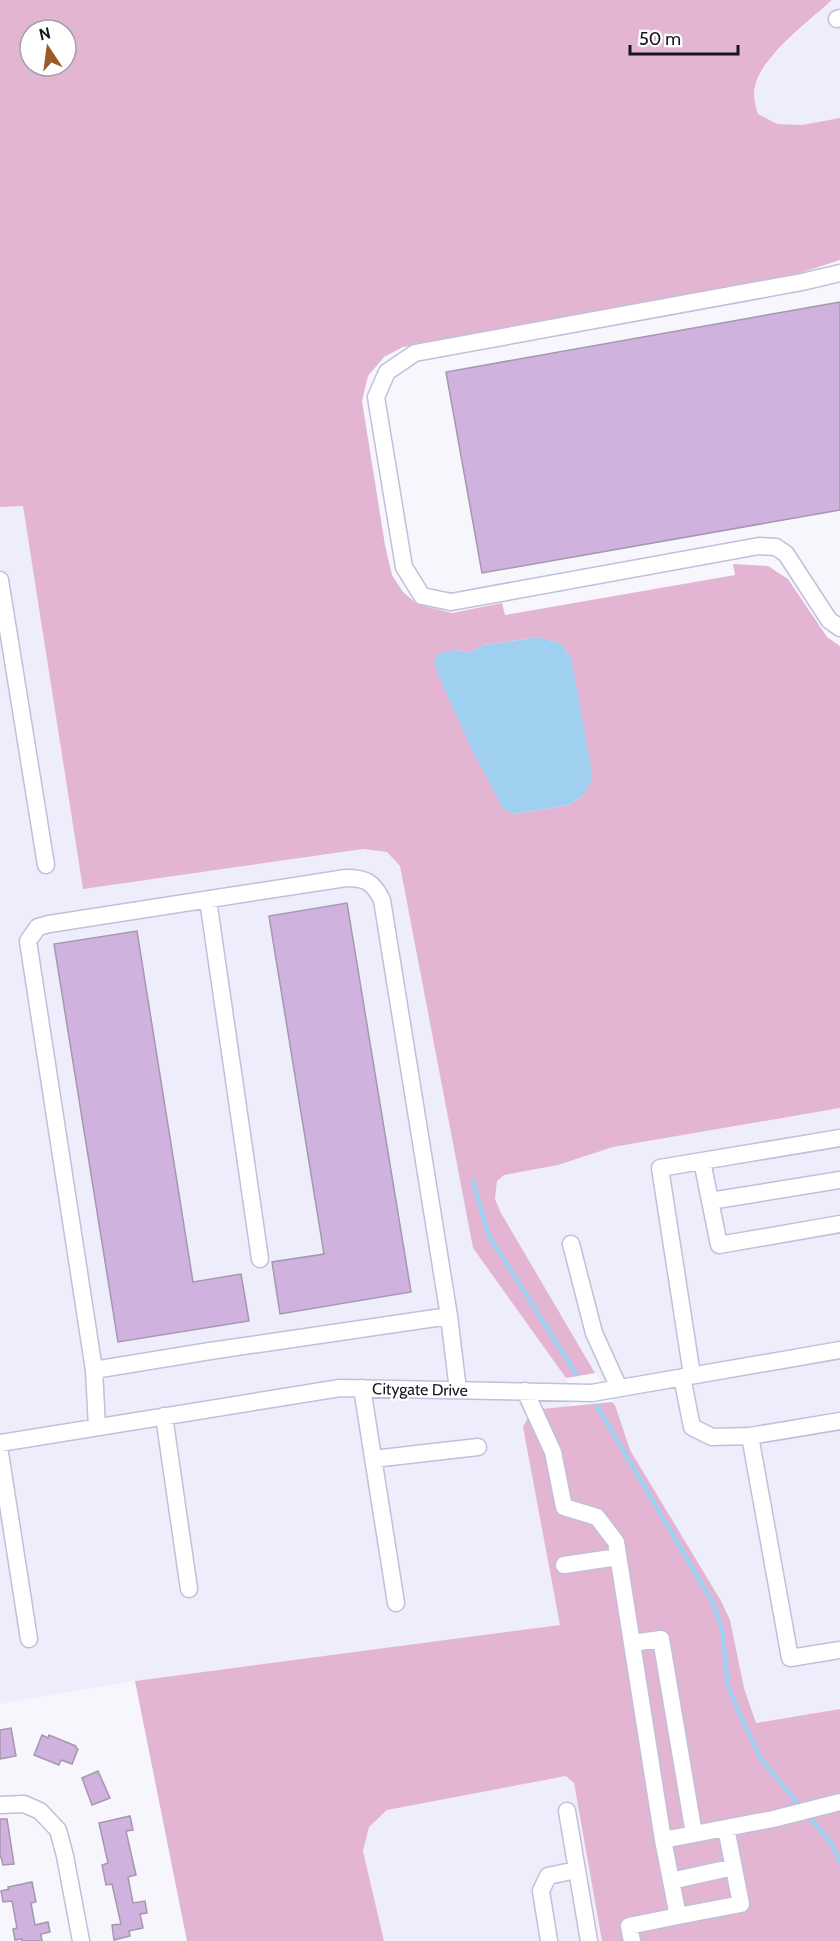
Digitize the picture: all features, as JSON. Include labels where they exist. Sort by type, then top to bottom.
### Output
[{"type":"street","points":[[840,273],[802,282],[415,353],[387,372],[376,398],[404,567],[422,596],[451,602],[759,546],[776,547],[786,554],[829,620],[840,628]]},
{"type":"street","points":[[0,580],[46,865]]},
{"type":"street","points":[[97,1427],[94,1370],[28,941],[38,927],[49,924],[346,878],[360,878],[369,882],[382,900],[449,1316],[458,1390]]},
{"type":"street","points":[[208,900],[260,1258]]},
{"type":"street","points":[[840,1138],[660,1168],[692,1427],[712,1437],[750,1436],[840,1421]]},
{"type":"street","points":[[702,1161],[719,1245],[840,1224]]},
{"type":"street","points":[[710,1201],[840,1180]]},
{"type":"street","points":[[571,1244],[594,1334],[619,1388]]},
{"type":"street","points":[[94,1370],[449,1316]]},
{"type":"street","name":"Citygate Drive","points":[[0,1443],[340,1388],[592,1393],[840,1350]]},
{"type":"street","points":[[362,1388],[396,1603]]},
{"type":"street","points":[[525,1391],[553,1452],[564,1507],[597,1517],[616,1542],[663,1840],[678,1916]]},
{"type":"street","points":[[164,1416],[189,1589]]},
{"type":"street","points":[[750,1436],[790,1658],[840,1650]]},
{"type":"street","points":[[373,1459],[478,1447]]},
{"type":"street","points":[[0,1452],[29,1639]]},
{"type":"street","points":[[564,1565],[618,1557]]},
{"type":"street","points":[[632,1642],[661,1639],[694,1834]]},
{"type":"street","points":[[663,1840],[840,1802]]},
{"type":"street","points":[[0,1805],[24,1804],[40,1811],[58,1830],[81,1941]]},
{"type":"street","points":[[567,1811],[589,1941]]},
{"type":"street","points":[[632,1941],[629,1926],[741,1904],[726,1828]]},
{"type":"street","points":[[671,1881],[734,1867]]},
{"type":"street","points":[[549,1941],[541,1891],[548,1876],[576,1870]]},
{"type":"shaded area","points":[[0,0],[832,0],[776,51],[759,75],[754,97],[758,114],[777,124],[802,125],[840,118],[840,260],[772,282],[403,347],[384,357],[368,376],[362,401],[385,545],[392,575],[403,592],[417,604],[452,613],[502,603],[505,615],[735,575],[733,564],[768,566],[788,579],[827,637],[840,646],[840,1108],[613,1147],[558,1165],[504,1175],[497,1181],[495,1199],[501,1213],[595,1373],[566,1378],[473,1248],[400,866],[387,852],[363,849],[83,889],[23,506],[0,507]],"holes":[[[537,637],[560,643],[571,657],[583,795],[569,805],[515,814],[456,650],[469,653],[484,645]]]},
{"type":"shaded area","points":[[832,0],[840,0],[840,118],[802,125],[777,124],[757,114],[755,85],[770,58]]},
{"type":"shaded area","points":[[23,506],[83,888],[363,849],[387,852],[400,866],[473,1248],[566,1378],[572,1407],[532,1410],[523,1427],[561,1625],[135,1681],[0,1704],[0,507]]},
{"type":"shaded area","points":[[840,1108],[840,1709],[756,1723],[744,1688],[730,1620],[721,1601],[630,1450],[615,1405],[501,1213],[495,1199],[497,1181],[504,1175],[558,1165],[613,1147]]},
{"type":"shaded area","points":[[612,1402],[630,1450],[721,1601],[730,1620],[744,1688],[756,1723],[840,1709],[840,1941],[602,1941],[574,1783],[566,1776],[387,1810],[369,1827],[363,1851],[384,1941],[187,1941],[135,1681],[560,1625],[523,1427],[532,1410]]},
{"type":"shaded area","points":[[567,1776],[574,1782],[602,1941],[384,1941],[363,1851],[369,1827],[388,1810]]},
{"type":"water","points":[[537,637],[560,643],[571,657],[591,766],[591,781],[583,795],[569,805],[515,814],[504,810],[473,752],[434,662],[437,654],[456,650],[469,653],[484,645]]},
{"type":"building","points":[[840,302],[840,510],[482,573],[446,372]]},
{"type":"building","points":[[347,903],[411,1292],[280,1314],[272,1262],[324,1254],[269,916]]},
{"type":"building","points":[[137,931],[193,1282],[241,1274],[249,1321],[118,1342],[54,944]]},
{"type":"building","points":[[11,1728],[16,1756],[0,1759],[0,1730]]},
{"type":"building","points":[[42,1735],[48,1738],[49,1735],[76,1746],[78,1749],[72,1764],[61,1760],[59,1765],[34,1755]]},
{"type":"building","points":[[98,1771],[110,1798],[92,1805],[82,1778]]},
{"type":"building","points":[[130,1816],[133,1830],[126,1831],[136,1875],[128,1877],[133,1903],[145,1901],[147,1913],[140,1914],[143,1928],[129,1931],[130,1936],[114,1940],[112,1925],[121,1924],[112,1884],[106,1885],[102,1865],[108,1863],[99,1823]]},
{"type":"building","points":[[0,1819],[7,1819],[14,1864],[3,1865],[0,1857]]},
{"type":"building","points":[[32,1882],[36,1902],[31,1903],[35,1925],[48,1922],[50,1932],[41,1934],[42,1941],[15,1940],[13,1929],[17,1928],[12,1901],[3,1902],[1,1891],[9,1889],[8,1887]]},
{"type":"waterway","points":[[473,1181],[488,1234],[576,1374]]},
{"type":"waterway","points":[[597,1406],[713,1603],[722,1629],[728,1686],[740,1715],[761,1759],[801,1807]]},
{"type":"waterway","points":[[807,1814],[831,1843],[840,1862]]}]
